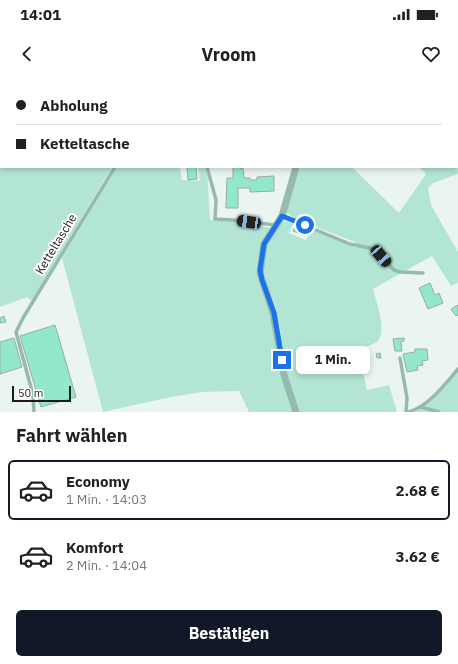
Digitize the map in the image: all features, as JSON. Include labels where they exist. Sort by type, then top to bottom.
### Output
[{"type":"street","points":[[296,168],[282,216],[264,244],[260,273],[274,313],[284,375],[296,412]]},
{"type":"lane","name":"Ketteltasche","points":[[34,412],[33,395],[16,332],[114,168]]},
{"type":"lane","points":[[208,168],[216,200],[215,219],[276,225]]},
{"type":"lane","points":[[282,216],[350,244],[370,248],[394,270],[400,272],[423,273]]},
{"type":"lane","points":[[400,358],[407,398],[406,412]]},
{"type":"lane","points":[[409,412],[421,407],[431,399],[458,369]]},
{"type":"lane","points":[[421,407],[439,412]]},
{"type":"green space","points":[[0,168],[111,168],[32,301],[27,297],[0,307]]},
{"type":"green space","points":[[116,168],[180,168],[182,180],[200,181],[198,168],[207,168],[210,220],[232,221],[271,228],[258,273],[272,312],[294,412],[249,412],[239,391],[201,392],[103,412],[62,258]]},
{"type":"green space","points":[[299,168],[353,168],[399,213],[426,174],[420,168],[458,168],[458,174],[433,183],[428,188],[431,205],[458,252],[458,283],[451,286],[432,256],[373,289],[380,315],[380,336],[378,341],[358,350],[367,390],[389,385],[397,412],[298,412],[286,375],[263,280],[263,249],[281,221],[294,222],[289,233],[306,240],[311,229],[357,248],[355,242],[295,219],[286,212]]},
{"type":"green space","points":[[458,371],[458,412],[416,411]]},
{"type":"building","points":[[187,168],[196,168],[197,179],[188,180]]},
{"type":"building","points":[[233,168],[243,168],[244,178],[250,178],[250,180],[257,180],[257,177],[274,176],[274,191],[250,192],[250,188],[238,188],[238,208],[226,208],[227,178],[233,178]]},
{"type":"building","points":[[295,227],[305,231],[303,235],[293,231]]},
{"type":"building","points":[[430,283],[435,295],[439,293],[443,303],[428,309],[419,288]]},
{"type":"building","points":[[458,305],[458,315],[456,316],[451,309]]},
{"type":"building","points":[[4,316],[6,322],[0,323],[0,318]]},
{"type":"building","points":[[55,325],[76,397],[41,407],[20,336]]},
{"type":"building","points":[[14,338],[22,367],[0,374],[0,342]]},
{"type":"building","points":[[404,338],[404,341],[401,342],[402,351],[395,351],[393,339]]},
{"type":"building","points":[[415,349],[427,349],[428,360],[422,361],[423,365],[417,366],[418,370],[407,372],[403,354],[415,352]]},
{"type":"building","points":[[380,353],[381,358],[377,358],[376,354]]},
{"type":"route","points":[[282,360],[274,313],[260,273],[262,249],[267,238],[282,216],[305,225]]}]
